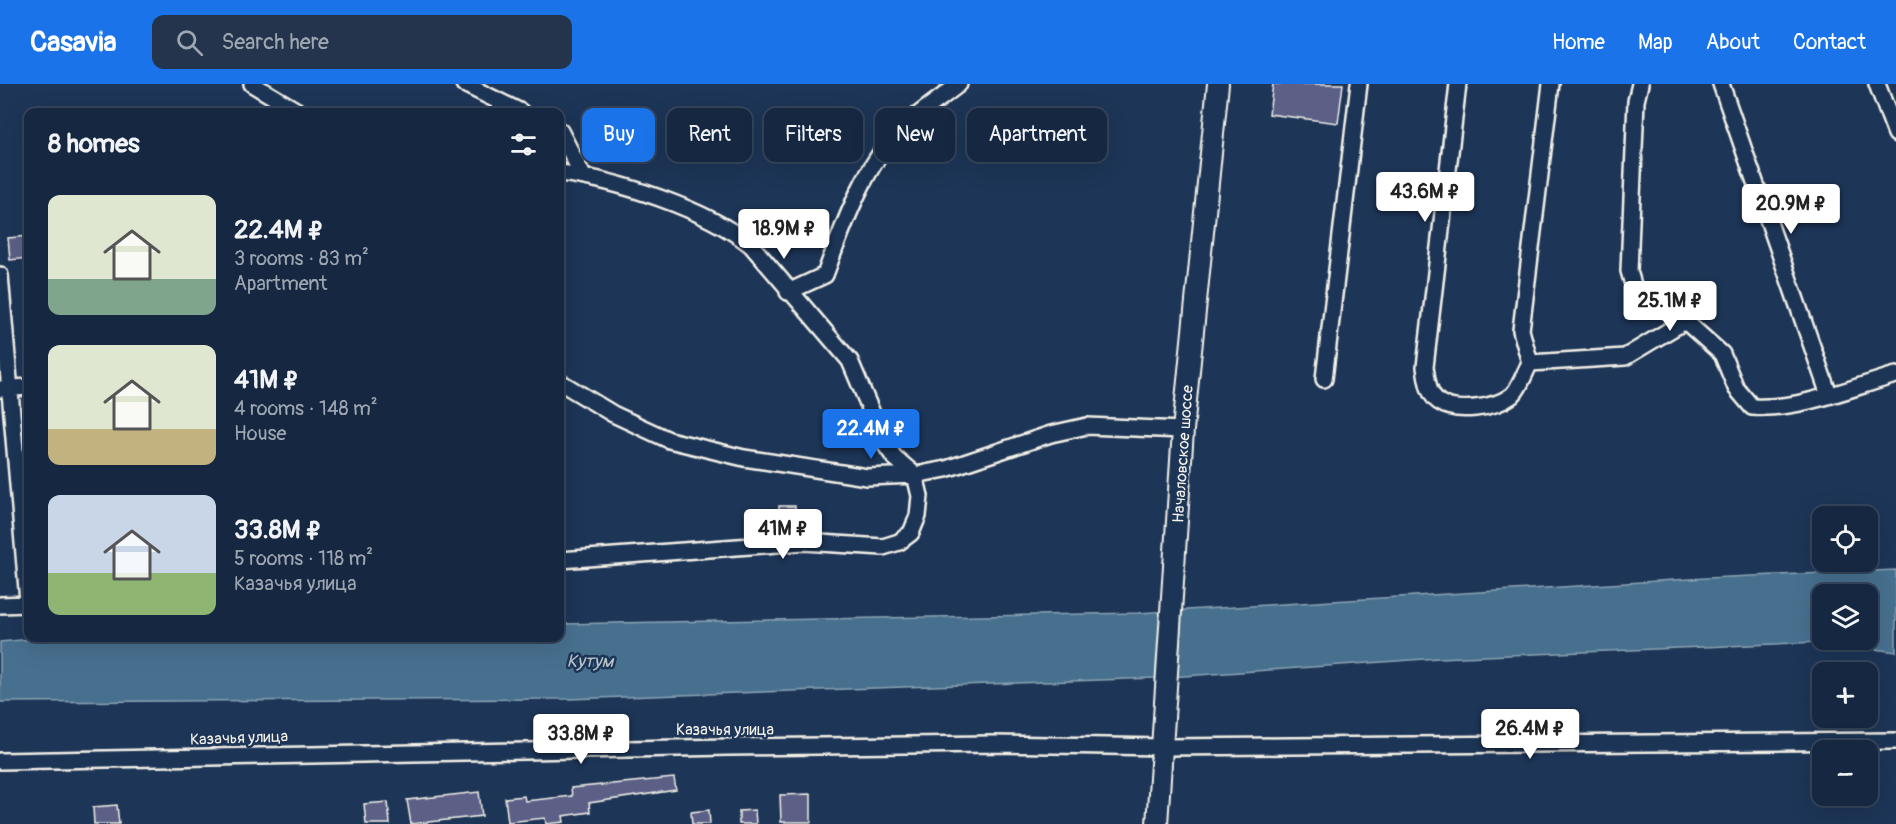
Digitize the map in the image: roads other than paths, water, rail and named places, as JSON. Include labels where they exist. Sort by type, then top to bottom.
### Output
[{"type":"main road","name":"Началовское шоссе","points":[[1157,824],[1183,430],[1218,84]]},
{"type":"street","points":[[252,84],[292,108]]},
{"type":"street","points":[[464,84],[513,108]]},
{"type":"street","points":[[788,292],[825,275],[862,188],[882,154],[900,130],[959,84]]},
{"type":"street","points":[[1324,379],[1359,84]]},
{"type":"street","points":[[1458,84],[1425,367],[1428,387],[1438,401],[1461,409],[1489,404],[1512,395],[1530,363],[1521,330],[1551,84]]},
{"type":"street","points":[[1640,84],[1636,101],[1629,271],[1634,288],[1646,298],[1685,321],[1722,354],[1736,388],[1752,407],[1769,408],[1829,395],[1896,375]]},
{"type":"street","points":[[1721,84],[1829,395]]},
{"type":"street","points":[[1876,84],[1896,134]]},
{"type":"street","points":[[564,139],[583,176]]},
{"type":"street","points":[[564,174],[583,176],[678,205],[733,231],[751,245],[788,292],[850,361],[885,444],[894,457],[915,476],[920,496],[918,516],[911,533],[899,542],[883,547],[804,542],[564,560]]},
{"type":"street","points":[[0,275],[4,389],[24,566]]},
{"type":"street","points":[[1530,363],[1625,357],[1685,321]]},
{"type":"street","points":[[564,384],[613,414],[669,440],[744,458],[867,477],[915,476],[946,469],[1051,434],[1087,426],[1183,430]]},
{"type":"street","points":[[4,389],[24,387]]},
{"type":"street","points":[[0,605],[24,602]]},
{"type":"street","name":"Казачья улица","points":[[0,761],[993,744],[1163,747],[1896,741]]},
{"type":"water","name":"Кутум","points":[[1896,570],[1896,652],[1878,650],[1878,584],[1812,584],[1812,642],[1439,658],[1156,678],[569,699],[0,702],[0,642],[24,640],[24,642],[564,642],[564,624],[1138,613],[1706,578]]}]
